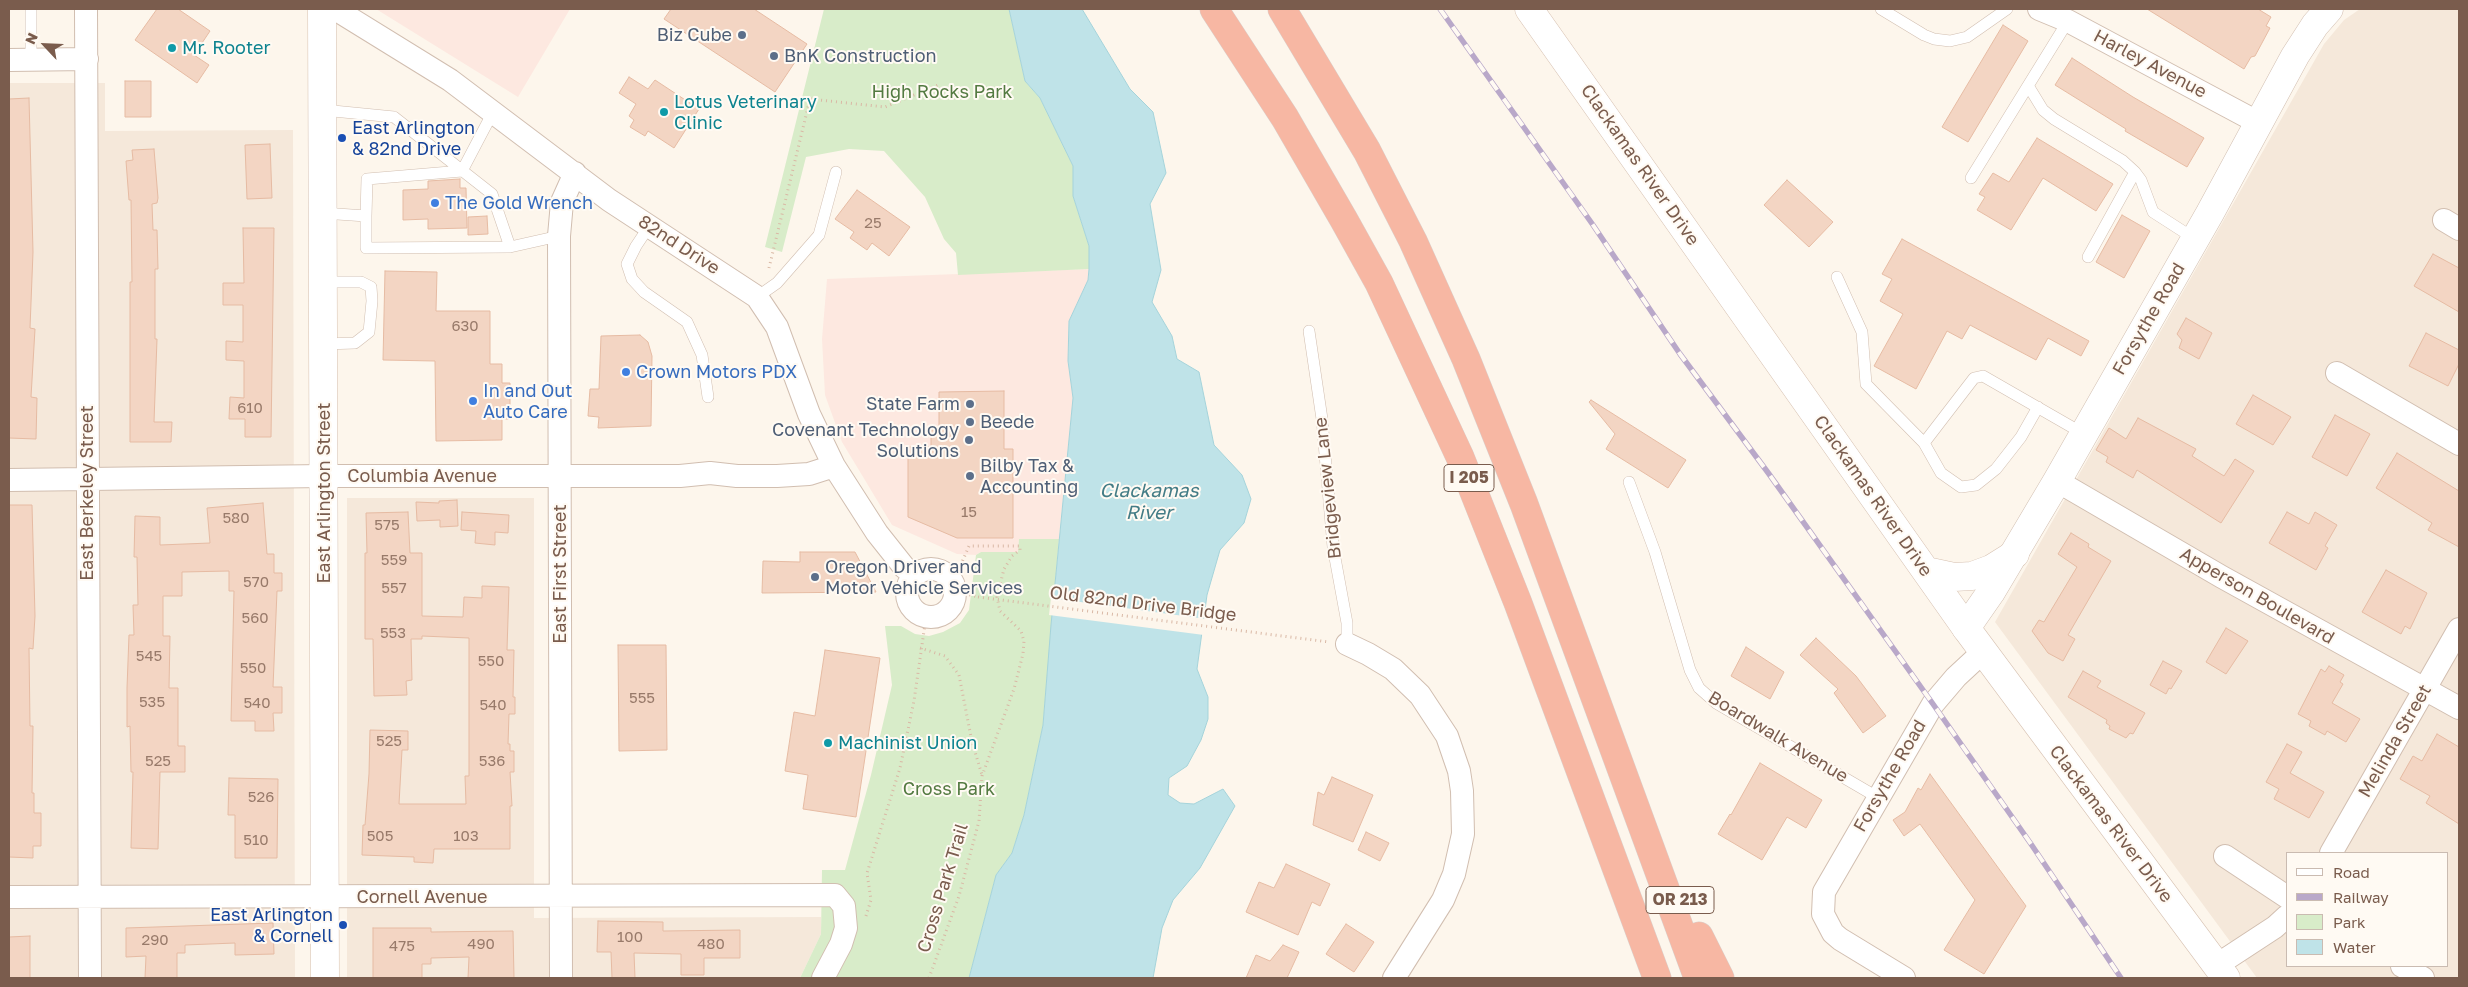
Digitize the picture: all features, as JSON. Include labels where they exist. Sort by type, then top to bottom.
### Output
[{"type":"highway","name":"I 205","points":[[1214,9],[1285,118],[1344,220],[1379,284],[1460,457],[1521,612],[1657,978]]},
{"type":"highway","name":"I 205","points":[[1282,9],[1366,151],[1413,241],[1462,350],[1524,504],[1698,978]]},
{"type":"highway","name":"OR 213","points":[[1640,821],[1720,978]]},
{"type":"main road","name":"East Arlington Street","points":[[322,9],[325,978]]},
{"type":"main road","name":"Clackamas River Drive","points":[[1529,9],[1983,652],[2221,972]]},
{"type":"main road","name":"Forsythe Road","points":[[1966,628],[2014,554],[2057,481],[2304,41],[2329,9]]},
{"type":"main road","points":[[1926,571],[1954,577],[1972,576],[1991,569],[2014,554]]},
{"type":"street","name":"East Berkeley Street","points":[[86,9],[90,978]]},
{"type":"street","name":"82nd Drive","points":[[335,9],[450,80],[609,200],[650,225],[757,297],[777,327],[809,414],[834,466],[878,533],[904,567],[914,576]]},
{"type":"street","name":"Harley Avenue","points":[[2039,9],[2068,21],[2258,123]]},
{"type":"street","points":[[9,60],[87,59]]},
{"type":"street","name":"East First Street","points":[[561,978],[559,236],[562,202],[575,173]]},
{"type":"street","points":[[2337,373],[2459,444]]},
{"type":"street","name":"Columbia Avenue","points":[[9,480],[324,476],[680,476],[710,473],[737,476],[777,476],[810,474],[834,466]]},
{"type":"street","name":"Apperson Boulevard","points":[[2057,481],[2459,708]]},
{"type":"street","points":[[933,569],[948,576],[965,592],[938,616],[926,617],[915,611],[909,602],[908,585],[914,576],[925,570],[933,569]]},
{"type":"street","name":"Melinda Street","points":[[2332,852],[2459,629]]},
{"type":"street","points":[[1338,643],[1386,665],[1420,695],[1447,736],[1459,771],[1462,791],[1463,834],[1454,874],[1443,900],[1394,978]]},
{"type":"street","name":"Forsythe Road","points":[[1904,978],[1833,933],[1823,914],[1824,892],[1877,797],[1933,704],[1956,677],[1983,652]]},
{"type":"street","points":[[2224,856],[2286,896]]},
{"type":"street","name":"Cornell Avenue","points":[[9,897],[835,895],[844,906],[846,915],[845,933]]},
{"type":"street","points":[[2221,972],[2286,917]]},
{"type":"street","points":[[823,978],[845,933]]},
{"type":"street","points":[[2404,967],[2423,978]]},
{"type":"lane","points":[[31,9],[31,59]]},
{"type":"lane","points":[[1881,9],[1924,35],[1934,39],[1950,41],[1967,37],[2007,9]]},
{"type":"lane","points":[[1971,178],[2068,21]]},
{"type":"lane","points":[[2028,87],[2043,110],[2054,120],[2123,161],[2136,172],[2153,212],[2194,239]]},
{"type":"lane","points":[[323,110],[394,117],[492,194],[510,247]]},
{"type":"lane","points":[[462,171],[493,112]]},
{"type":"lane","points":[[462,171],[367,179],[366,248],[510,247],[559,236]]},
{"type":"lane","points":[[757,297],[777,283],[819,235],[836,172]]},
{"type":"lane","points":[[2088,256],[2136,172]]},
{"type":"lane","points":[[323,214],[366,216]]},
{"type":"lane","points":[[650,225],[627,264],[632,279],[644,292],[687,322],[702,354],[708,397]]},
{"type":"lane","points":[[1837,277],[1862,332],[1866,384],[1924,442],[1941,474],[1961,487],[1976,485],[1996,469],[2021,437],[2038,407]]},
{"type":"lane","points":[[323,282],[361,282],[371,287],[372,301],[369,332],[355,343],[324,344]]},
{"type":"lane","name":"Bridgeview Lane","points":[[1309,331],[1322,419],[1333,547],[1347,622],[1338,643]]},
{"type":"lane","points":[[1924,442],[1974,378],[1982,376],[2084,434]]},
{"type":"lane","name":"Boardwalk Avenue","points":[[1629,482],[1655,552],[1690,670],[1699,688],[1716,702],[1877,797]]},
{"type":"path","points":[[767,276],[810,99],[885,107],[938,85]]},
{"type":"path","name":"Cross Park Trail","points":[[929,978],[959,896],[979,822],[982,776],[1014,688],[1024,647],[1021,631],[1000,611],[997,597],[1004,569],[1012,556],[1020,550],[1020,546],[969,546],[965,592]]},
{"type":"path","name":"Old 82nd Drive Bridge","points":[[965,592],[1338,643]]},
{"type":"path","points":[[845,933],[861,925],[870,908],[867,873],[900,768],[914,701],[920,648],[926,617]]},
{"type":"path","name":"Cross Park Trail","points":[[920,648],[945,656],[959,674],[972,742],[982,776]]},
{"type":"shaded area","points":[[376,9],[570,9],[518,97]]},
{"type":"shaded area","points":[[2360,9],[2459,9],[2459,978],[2257,978],[1995,622],[2324,44],[2344,20]]},
{"type":"shaded area","points":[[9,83],[105,83],[105,131],[293,130],[295,978],[9,978]]},
{"type":"shaded area","points":[[1089,269],[1088,280],[1069,321],[1068,361],[1073,398],[1059,539],[1019,539],[1018,552],[981,552],[976,555],[957,554],[892,525],[842,442],[825,395],[822,339],[827,279]]},
{"type":"shaded area","points":[[347,498],[534,498],[534,918],[821,917],[821,934],[800,978],[347,978]]},
{"type":"green space","name":"High Rocks Park","points":[[824,9],[1009,9],[1025,81],[1040,98],[1073,166],[1073,196],[1089,246],[1089,269],[958,275],[956,253],[944,239],[925,197],[884,151],[849,149],[806,157],[782,252],[765,247]]},
{"type":"green space","name":"Cross Park","points":[[1019,539],[1059,539],[1043,725],[1024,815],[1012,853],[996,875],[969,978],[800,978],[821,934],[822,870],[845,870],[871,775],[892,685],[885,626],[901,626],[915,634],[929,636],[943,632],[960,623],[969,610],[976,555],[981,552],[1018,552]]},
{"type":"water","name":"Clackamas River","points":[[1009,9],[1082,9],[1130,89],[1153,112],[1166,173],[1150,204],[1161,270],[1152,302],[1172,336],[1177,359],[1199,372],[1214,445],[1242,475],[1251,499],[1244,523],[1220,550],[1207,595],[1197,669],[1208,697],[1208,719],[1201,740],[1187,766],[1169,778],[1168,795],[1180,803],[1194,804],[1223,789],[1235,806],[1200,868],[1173,900],[1162,928],[1153,978],[969,978],[996,875],[1012,853],[1024,815],[1043,725],[1073,398],[1068,361],[1069,321],[1088,280],[1089,269],[1089,246],[1073,196],[1073,166],[1040,98],[1025,81]]},
{"type":"pier","points":[[1051,598],[1206,619],[1204,635],[1049,615]]},
{"type":"building","name":"Mr. Rooter","points":[[157,9],[178,9],[210,31],[194,55],[209,65],[197,83],[135,40]]},
{"type":"building","points":[[671,9],[754,9],[807,44],[775,92],[664,19]]},
{"type":"building","points":[[2147,9],[2258,9],[2271,17],[2266,26],[2270,28],[2255,56],[2251,57],[2244,69]]},
{"type":"building","points":[[2003,25],[2028,41],[1968,142],[1942,127]]},
{"type":"building","points":[[2072,58],[2133,97],[2204,138],[2187,167],[2125,131],[2126,129],[2055,85]]},
{"type":"building","name":"Lotus Veterinary Clinic","points":[[629,77],[648,89],[655,80],[699,109],[674,148],[648,131],[645,136],[630,127],[634,120],[629,116],[636,104],[619,93]]},
{"type":"building","points":[[125,81],[151,81],[151,117],[125,117]]},
{"type":"building","points":[[29,98],[33,252],[30,328],[35,329],[31,397],[37,398],[36,439],[9,438],[9,99]]},
{"type":"building","points":[[2037,138],[2113,184],[2096,211],[2043,178],[2011,230],[1977,210],[1985,197],[1979,194],[1993,173],[2009,182]]},
{"type":"building","points":[[270,144],[272,198],[247,199],[245,145]]},
{"type":"building","points":[[154,149],[158,198],[157,203],[152,204],[153,230],[157,230],[158,269],[155,269],[155,339],[157,339],[154,422],[172,422],[171,442],[130,442],[131,200],[129,200],[126,161],[133,160],[132,150]]},
{"type":"building","name":"The Gold Wrench","points":[[460,179],[460,188],[466,188],[467,228],[428,229],[428,219],[403,220],[403,190],[428,189],[428,181]]},
{"type":"building","points":[[1787,180],[1833,222],[1809,247],[1764,205]]},
{"type":"building","points":[[857,190],[910,227],[889,256],[872,243],[867,250],[850,238],[854,232],[835,219]]},
{"type":"building","points":[[2122,215],[2150,231],[2124,278],[2096,262]]},
{"type":"building","points":[[487,216],[488,234],[468,235],[468,217]]},
{"type":"building","points":[[243,228],[274,228],[271,437],[245,437],[245,419],[229,419],[230,397],[244,398],[244,361],[226,360],[226,341],[243,342],[243,305],[223,305],[223,283],[244,283]]},
{"type":"building","points":[[1902,239],[2089,341],[2081,356],[2048,338],[2036,360],[1970,325],[1962,339],[1947,331],[1916,389],[1874,366],[1903,314],[1880,301],[1892,279],[1882,274]]},
{"type":"building","points":[[2433,254],[2459,268],[2459,312],[2414,286]]},
{"type":"building","points":[[385,271],[437,272],[436,311],[490,311],[490,364],[502,364],[502,383],[510,383],[510,419],[502,419],[502,440],[436,441],[435,361],[383,360]]},
{"type":"building","points":[[2186,318],[2212,333],[2199,359],[2179,348],[2182,340],[2177,334]]},
{"type":"building","points":[[2426,333],[2459,350],[2459,364],[2448,386],[2409,366]]},
{"type":"building","name":"Crown Motors PDX","points":[[640,335],[648,342],[652,356],[651,426],[598,428],[599,417],[588,416],[590,389],[599,389],[601,336]]},
{"type":"building","points":[[1004,391],[1004,449],[1013,449],[1013,538],[957,538],[908,517],[908,447],[931,447],[931,430],[939,430],[939,392]]},
{"type":"building","points":[[2253,395],[2291,417],[2273,445],[2236,424]]},
{"type":"building","points":[[1591,400],[1686,460],[1668,488],[1606,449],[1615,434],[1589,402]]},
{"type":"building","points":[[2335,415],[2370,434],[2347,476],[2312,457]]},
{"type":"building","points":[[2138,418],[2196,449],[2192,456],[2224,476],[2235,459],[2254,471],[2221,523],[2137,470],[2133,478],[2106,462],[2108,457],[2096,450],[2109,428],[2126,439]]},
{"type":"building","points":[[2397,453],[2459,491],[2459,547],[2428,530],[2432,523],[2376,488]]},
{"type":"building","points":[[457,500],[458,526],[440,527],[440,520],[417,521],[416,502],[439,503],[439,501]]},
{"type":"building","points":[[263,503],[267,554],[274,554],[274,573],[282,573],[282,591],[277,591],[273,687],[282,687],[282,713],[273,713],[274,731],[255,731],[255,721],[231,721],[234,591],[229,591],[229,571],[182,572],[182,596],[163,596],[163,636],[170,636],[169,688],[178,688],[178,746],[185,746],[185,772],[160,772],[158,849],[131,848],[133,772],[131,772],[130,726],[127,727],[127,688],[129,635],[134,635],[133,605],[138,605],[137,557],[134,557],[135,516],[160,517],[160,545],[210,543],[207,508]]},
{"type":"building","points":[[9,505],[32,505],[35,616],[33,649],[29,648],[30,726],[33,726],[32,793],[34,793],[34,813],[41,813],[41,846],[33,846],[33,858],[9,857]]},
{"type":"building","points":[[408,512],[410,553],[422,553],[422,616],[463,617],[464,597],[482,598],[482,586],[509,587],[507,650],[514,650],[513,697],[515,697],[515,714],[509,714],[508,744],[510,744],[510,751],[514,751],[514,772],[510,772],[512,806],[510,806],[510,849],[434,849],[433,863],[414,862],[414,857],[362,855],[363,825],[365,825],[369,774],[370,730],[408,731],[408,750],[402,750],[399,804],[466,804],[465,776],[469,776],[469,638],[422,636],[422,639],[411,639],[412,680],[406,681],[407,695],[374,696],[373,639],[365,639],[366,513]]},
{"type":"building","points":[[462,512],[509,515],[508,533],[495,532],[495,545],[475,543],[476,531],[461,530]]},
{"type":"building","points":[[2287,512],[2309,524],[2315,512],[2337,525],[2325,546],[2328,548],[2316,570],[2269,543]]},
{"type":"building","points":[[2071,533],[2089,544],[2088,547],[2111,561],[2068,635],[2075,639],[2063,661],[2048,653],[2032,631],[2039,620],[2044,622],[2077,567],[2058,554]]},
{"type":"building","name":"Oregon Driver and Motor Vehicle Services","points":[[800,552],[855,552],[876,592],[762,593],[763,561],[800,562]]},
{"type":"building","points":[[2386,570],[2427,593],[2410,629],[2405,626],[2401,634],[2362,612]]},
{"type":"building","points":[[2226,628],[2248,641],[2226,674],[2206,662]]},
{"type":"building","points":[[1816,638],[1856,676],[1886,716],[1863,733],[1834,693],[1838,689],[1800,655]]},
{"type":"building","points":[[618,645],[666,645],[667,750],[619,751]]},
{"type":"building","points":[[1746,647],[1784,672],[1770,699],[1731,676]]},
{"type":"building","name":"Machinist Union","points":[[825,650],[880,658],[856,817],[803,809],[808,775],[785,771],[794,712],[815,716]]},
{"type":"building","points":[[2163,661],[2182,671],[2166,694],[2150,685]]},
{"type":"building","points":[[2329,666],[2344,675],[2340,682],[2343,684],[2332,703],[2360,719],[2346,742],[2327,731],[2325,735],[2309,726],[2311,721],[2298,714],[2321,669],[2325,672]]},
{"type":"building","points":[[2083,671],[2101,681],[2097,687],[2145,713],[2133,734],[2130,733],[2126,738],[2109,729],[2110,726],[2106,723],[2107,720],[2068,697]]},
{"type":"building","points":[[2437,734],[2459,747],[2459,824],[2426,803],[2430,796],[2400,779],[2413,756],[2422,761]]},
{"type":"building","points":[[2287,744],[2302,752],[2290,773],[2324,792],[2309,818],[2274,799],[2279,789],[2266,782]]},
{"type":"building","points":[[1760,763],[1822,800],[1806,828],[1787,817],[1762,860],[1718,834],[1731,815]]},
{"type":"building","points":[[1930,774],[2026,906],[1984,974],[1944,950],[1975,900],[1920,824],[1904,836],[1893,820],[1905,812],[1918,788],[1921,790]]},
{"type":"building","points":[[1332,777],[1373,795],[1353,842],[1313,825],[1318,792],[1324,795]]},
{"type":"building","points":[[229,778],[278,779],[277,858],[235,858],[235,815],[228,815]]},
{"type":"building","points":[[1366,832],[1389,843],[1380,861],[1358,850]]},
{"type":"building","points":[[1286,864],[1330,884],[1320,906],[1312,902],[1298,935],[1246,912],[1259,882],[1274,888]]},
{"type":"building","points":[[598,921],[663,922],[663,931],[740,930],[740,958],[704,958],[704,975],[681,975],[681,954],[634,953],[635,978],[612,978],[611,952],[597,952]]},
{"type":"building","points":[[273,923],[274,954],[235,955],[235,943],[185,945],[185,953],[177,953],[177,978],[145,978],[146,956],[126,957],[126,928]]},
{"type":"building","points":[[1346,924],[1374,942],[1354,972],[1326,954]]},
{"type":"building","points":[[373,928],[431,928],[431,932],[513,931],[514,978],[468,978],[469,957],[431,958],[431,964],[422,964],[422,978],[373,978]]},
{"type":"building","points":[[30,936],[30,978],[9,978],[9,937]]},
{"type":"building","points":[[1283,945],[1299,952],[1287,978],[1246,978],[1256,955],[1270,961]]},
{"type":"railway","points":[[1440,9],[1593,225],[1680,354],[1769,474],[1933,704],[2031,844],[2121,978]]},
{"type":"place","name":"Biz Cube","points":[[742,35]]},
{"type":"place","name":"Mr. Rooter","points":[[172,48]]},
{"type":"place","name":"BnK Construction","points":[[774,56]]},
{"type":"place","name":"Lotus Veterinary Clinic","points":[[664,112]]},
{"type":"place","name":"East Arlington & 82nd Drive","points":[[342,138]]},
{"type":"place","name":"The Gold Wrench","points":[[435,203]]},
{"type":"place","name":"Crown Motors PDX","points":[[626,372]]},
{"type":"place","name":"In and Out Auto Care","points":[[473,401]]},
{"type":"place","name":"State Farm","points":[[970,404]]},
{"type":"place","name":"Beede","points":[[970,422]]},
{"type":"place","name":"Covenant Technology Solutions","points":[[969,440]]},
{"type":"place","name":"Bilby Tax & Accounting","points":[[970,476]]},
{"type":"place","name":"Oregon Driver and Motor Vehicle Services","points":[[815,577]]},
{"type":"place","name":"Machinist Union","points":[[828,743]]},
{"type":"place","name":"East Arlington & Cornell","points":[[343,925]]}]
